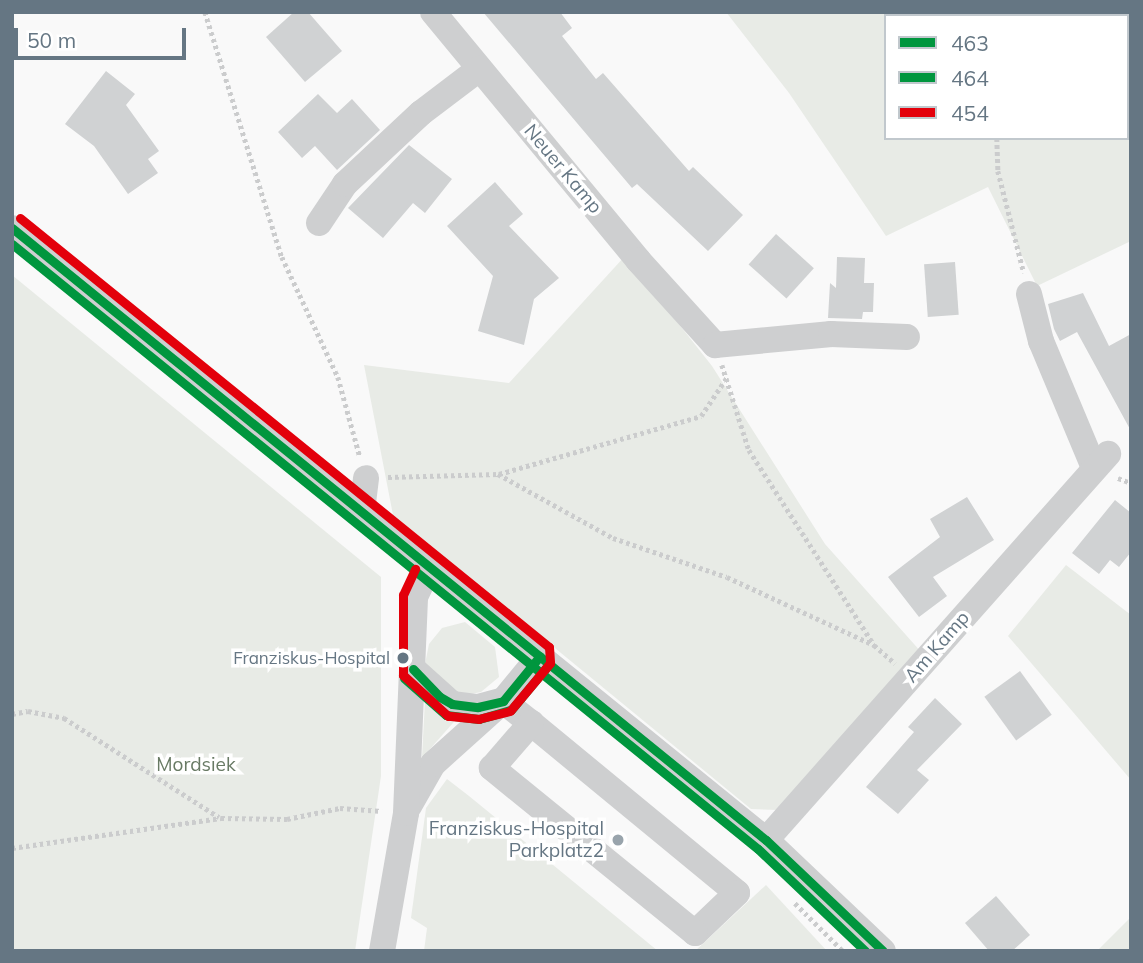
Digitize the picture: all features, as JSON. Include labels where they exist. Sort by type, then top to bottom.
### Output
[{"type":"street","name":"Neuer Kamp","points":[[433,12],[638,260],[715,345]]},
{"type":"street","points":[[318,223],[353,176],[421,113],[479,69]]},
{"type":"street","points":[[12,228],[766,840],[883,951]]},
{"type":"street","name":"Am Kamp","points":[[766,840],[1101,461],[1041,341],[1029,294]]},
{"type":"street","points":[[715,345],[831,334],[907,337]]},
{"type":"street","points":[[362,512],[366,478]]},
{"type":"street","points":[[382,951],[405,813],[415,597],[430,565]]},
{"type":"street","points":[[405,813],[433,764],[503,701],[540,656]]},
{"type":"street","points":[[413,669],[452,704],[478,707],[503,701]]},
{"type":"street","points":[[503,701],[531,723],[737,893],[695,933],[492,768],[531,723]]},
{"type":"path","points":[[205,12],[282,257],[338,377],[366,478],[498,474],[701,416],[727,377]]},
{"type":"path","points":[[997,140],[998,171],[1029,294]]},
{"type":"path","points":[[715,345],[750,450],[874,645]]},
{"type":"path","points":[[498,474],[613,538],[727,577],[874,645],[911,677]]},
{"type":"path","points":[[12,715],[29,711],[64,718],[221,818]]},
{"type":"path","points":[[12,848],[221,818],[287,819],[340,808],[405,813]]},
{"type":"green space","points":[[726,12],[1131,12],[1131,241],[1037,286],[988,187],[886,236],[789,93]]},
{"type":"green space","points":[[625,256],[712,366],[825,544],[922,653],[779,810],[751,809],[393,515],[364,365],[509,383]]},
{"type":"green space","name":"Mordsiek","points":[[12,275],[381,577],[381,776],[355,951],[12,951]]},
{"type":"green space","points":[[1066,565],[1131,615],[1131,780],[1008,636]]},
{"type":"green space","points":[[465,622],[495,647],[499,677],[481,692],[460,696],[425,664],[429,644],[442,628]]},
{"type":"green space","points":[[425,700],[460,715],[422,758]]},
{"type":"green space","points":[[447,779],[658,951],[424,951],[427,928],[411,918],[426,808]]},
{"type":"green space","points":[[766,885],[827,951],[695,951]]},
{"type":"green space","points":[[1131,917],[1131,951],[1097,951]]},
{"type":"building","points":[[294,12],[308,12],[342,51],[305,82],[266,37]]},
{"type":"building","points":[[483,12],[560,12],[572,28],[562,36],[596,79],[603,73],[689,171],[693,167],[743,215],[708,251],[637,184],[632,188]]},
{"type":"building","points":[[106,71],[135,94],[126,105],[159,151],[148,159],[158,173],[128,194],[94,146],[65,124]]},
{"type":"building","points":[[318,94],[337,113],[352,99],[380,130],[337,170],[315,146],[302,158],[278,132]]},
{"type":"building","points":[[409,145],[452,179],[425,213],[413,203],[383,238],[348,208]]},
{"type":"building","points":[[495,182],[523,214],[509,226],[559,278],[534,299],[524,345],[478,331],[493,276],[447,226]]},
{"type":"building","points":[[776,234],[814,268],[786,299],[749,264]]},
{"type":"building","points":[[837,257],[865,258],[864,283],[874,283],[873,312],[863,312],[862,319],[828,318],[830,283],[836,288]]},
{"type":"building","points":[[955,262],[959,315],[928,317],[924,264]]},
{"type":"building","points":[[1083,293],[1109,346],[1131,334],[1131,431],[1077,332],[1060,341],[1054,329],[1048,304]]},
{"type":"building","points":[[967,497],[994,540],[933,577],[947,596],[919,617],[888,577],[940,537],[930,519]]},
{"type":"building","points":[[1115,500],[1131,513],[1131,552],[1119,567],[1110,560],[1099,574],[1072,553]]},
{"type":"building","points":[[1020,671],[1052,715],[1016,741],[984,697]]},
{"type":"building","points":[[935,698],[962,724],[917,770],[929,780],[898,814],[866,787],[914,732],[908,727]]},
{"type":"building","points":[[996,896],[1030,935],[1012,951],[989,951],[965,923]]},
{"type":"transit line","name":"454","points":[[20,218],[549,647],[550,663],[510,711],[479,719],[448,716],[403,675],[403,595],[415,569]]},
{"type":"transit line","name":"463","points":[[12,228],[766,840],[883,951]]},
{"type":"transit line","name":"464","points":[[12,244],[758,849],[865,951]]},
{"type":"transit line","name":"463","points":[[413,669],[440,697],[452,704],[478,707],[503,701],[540,656]]},
{"type":"transit line","name":"464","points":[[404,678],[446,715],[479,719],[511,710],[549,664]]},
{"type":"place","name":"Franziskus-Hospital","points":[[403,658]]},
{"type":"place","name":"Franziskus-Hospital Parkplatz2","points":[[618,840]]}]
